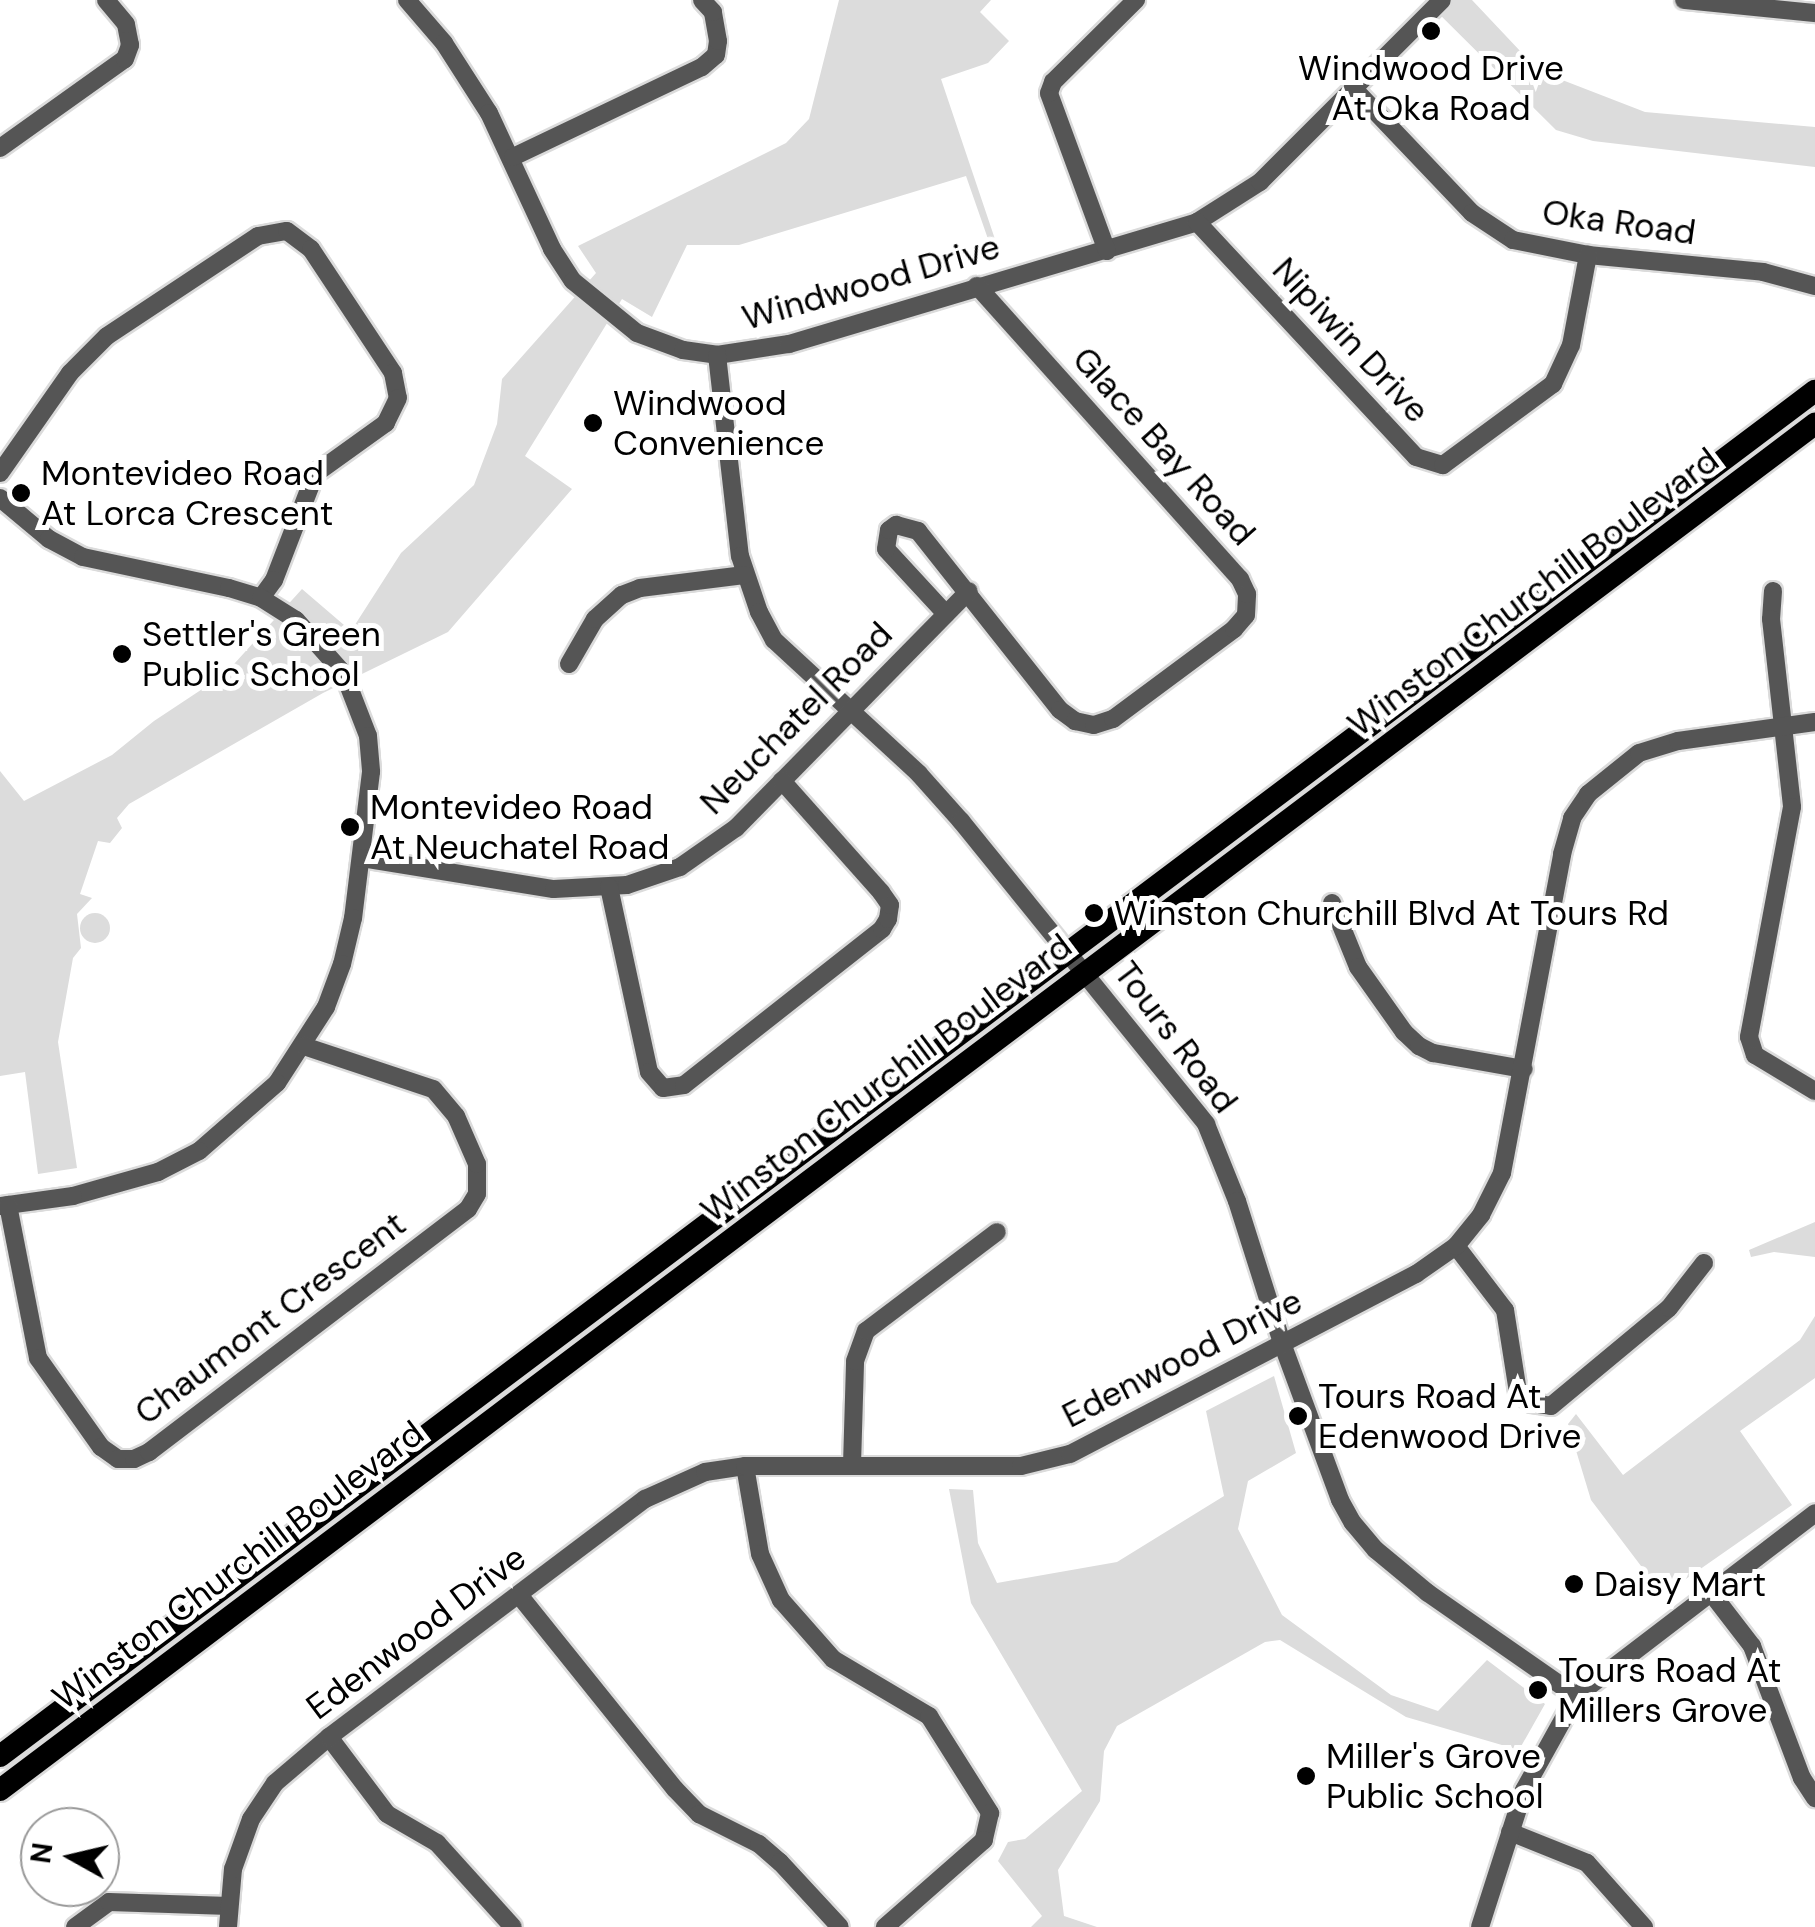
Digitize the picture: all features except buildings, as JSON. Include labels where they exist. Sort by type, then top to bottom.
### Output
[{"type":"main road","name":"Winston Churchill Boulevard","points":[[0,1756],[1815,391]]},
{"type":"main road","name":"Winston Churchill Boulevard","points":[[0,1790],[1815,424]]},
{"type":"street","points":[[0,148],[126,59],[130,46],[126,24],[106,0]]},
{"type":"street","name":"Windwood Drive","points":[[408,0],[444,43],[512,156],[552,249],[589,297],[621,324],[654,341],[717,355],[768,350],[1197,222],[1260,182],[1442,0]]},
{"type":"street","points":[[512,156],[702,67],[716,55],[718,27],[702,0]]},
{"type":"street","points":[[1107,251],[1049,93],[1053,82],[1136,0]]},
{"type":"street","points":[[1684,0],[1815,13]]},
{"type":"street","name":"Oka Road","points":[[1354,89],[1472,212],[1512,240],[1588,254],[1763,272],[1815,286]]},
{"type":"street","name":"Nipiwin Drive","points":[[1197,222],[1416,456],[1442,465],[1553,384],[1571,345],[1588,254]]},
{"type":"street","points":[[0,472],[70,374],[108,336],[258,236],[287,231],[311,249],[393,373],[398,398],[386,423],[315,474],[274,580],[261,598]]},
{"type":"street","name":"Glace Bay Road","points":[[946,614],[891,558],[886,549],[889,530],[896,525],[918,530],[1060,710],[1075,721],[1094,726],[1113,719],[1234,629],[1246,615],[1247,594],[1240,579],[977,286]]},
{"type":"street","name":"Tours Road","points":[[717,355],[744,575],[774,640],[920,774],[1068,950],[1206,1124],[1237,1200],[1282,1343],[1352,1523],[1376,1550],[1428,1593],[1576,1696]]},
{"type":"street","points":[[0,498],[49,539],[82,557],[261,598],[296,620],[333,657],[358,704],[368,736],[371,772],[362,858],[342,964],[326,1007],[304,1046],[267,1093],[198,1151],[158,1172],[112,1187],[4,1206]]},
{"type":"street","points":[[569,664],[595,619],[622,595],[640,588],[744,575]]},
{"type":"street","name":"Neuchatel Road","points":[[362,858],[554,888],[608,887],[652,878],[708,851],[969,590]]},
{"type":"street","points":[[1772,590],[1792,808],[1749,1037],[1755,1054],[1815,1090]]},
{"type":"street","name":"Edenwood Drive","points":[[228,1927],[233,1869],[251,1819],[276,1783],[329,1737],[645,1499],[705,1472],[745,1466],[1020,1466],[1070,1454],[1416,1274],[1456,1246],[1480,1215],[1502,1173],[1562,854],[1572,818],[1588,794],[1638,753],[1678,741],[1815,722]]},
{"type":"street","points":[[608,887],[649,1072],[664,1088],[684,1086],[882,930],[888,919],[890,905],[782,781]]},
{"type":"street","points":[[1332,903],[1358,967],[1404,1032],[1419,1046],[1433,1053],[1524,1069]]},
{"type":"street","name":"Chaumont Crescent","points":[[4,1206],[38,1358],[101,1447],[118,1459],[134,1459],[149,1452],[468,1209],[477,1194],[477,1164],[456,1116],[433,1089],[304,1046]]},
{"type":"street","points":[[852,1466],[856,1361],[866,1331],[997,1232]]},
{"type":"street","points":[[1456,1246],[1505,1310],[1518,1392],[1532,1404],[1551,1406],[1669,1308],[1704,1263]]},
{"type":"street","points":[[745,1466],[760,1554],[781,1600],[833,1659],[929,1716],[990,1813],[984,1840],[885,1927]]},
{"type":"street","points":[[1480,1927],[1536,1762],[1576,1696],[1815,1513]]},
{"type":"street","points":[[1712,1594],[1752,1646],[1802,1778],[1815,1798]]},
{"type":"street","points":[[520,1595],[687,1802],[699,1814],[760,1844],[840,1927]]},
{"type":"street","points":[[329,1737],[388,1814],[437,1843],[513,1927]]},
{"type":"street","points":[[1510,1832],[1587,1864],[1644,1927]]},
{"type":"street","points":[[76,1927],[109,1902],[228,1906]]},
{"type":"shaded area","points":[[839,0],[991,0],[980,12],[1009,41],[988,63],[941,79],[1001,257],[995,259],[966,176],[739,245],[687,245],[652,317],[622,299],[525,456],[572,489],[448,632],[323,693],[129,804],[117,818],[122,828],[110,843],[98,841],[80,894],[92,898],[77,914],[81,948],[73,958],[58,1042],[77,1168],[38,1174],[25,1072],[0,1076],[0,771],[24,801],[112,755],[154,721],[225,674],[302,589],[351,631],[401,553],[474,485],[497,424],[502,379],[596,273],[578,246],[786,143],[809,119]]},
{"type":"shaded area","points":[[1425,0],[1472,0],[1539,71],[1645,112],[1815,127],[1815,167],[1593,141],[1556,130]]},
{"type":"shaded area","points":[[95,913],[106,917],[110,928],[106,939],[95,943],[84,939],[80,928],[84,917]]},
{"type":"shaded area","points":[[1815,1222],[1815,1257],[1774,1252],[1751,1257],[1749,1250]]},
{"type":"shaded area","points":[[1815,1316],[1815,1378],[1740,1431],[1792,1505],[1663,1595],[1591,1500],[1568,1424],[1576,1414],[1623,1475],[1800,1340]]},
{"type":"shaded area","points":[[1274,1376],[1296,1453],[1248,1481],[1238,1529],[1282,1615],[1391,1695],[1438,1711],[1487,1660],[1545,1704],[1519,1750],[1406,1717],[1280,1640],[1265,1642],[1117,1726],[1104,1751],[1100,1801],[1058,1870],[1064,1916],[1097,1927],[1031,1927],[1042,1916],[998,1861],[1008,1842],[1025,1839],[1082,1791],[971,1603],[949,1489],[973,1490],[978,1543],[997,1583],[1117,1562],[1224,1496],[1206,1411]]},
{"type":"place","name":"Windwood Drive At Oka Road","points":[[1431,31]]},
{"type":"place","name":"Windwood Convenience","points":[[593,423]]},
{"type":"place","name":"Montevideo Road At Lorca Crescent","points":[[21,493]]},
{"type":"place","name":"Settler's Green Public School","points":[[122,654]]},
{"type":"place","name":"Montevideo Road At Neuchatel Road","points":[[350,827]]},
{"type":"place","name":"Winston Churchill Blvd At Tours Rd","points":[[1094,913]]},
{"type":"place","name":"Tours Road At Edenwood Drive","points":[[1298,1416]]},
{"type":"place","name":"Daisy Mart","points":[[1574,1584]]},
{"type":"place","name":"Tours Road At Millers Grove","points":[[1538,1690]]},
{"type":"place","name":"Miller's Grove Public School","points":[[1306,1776]]}]
